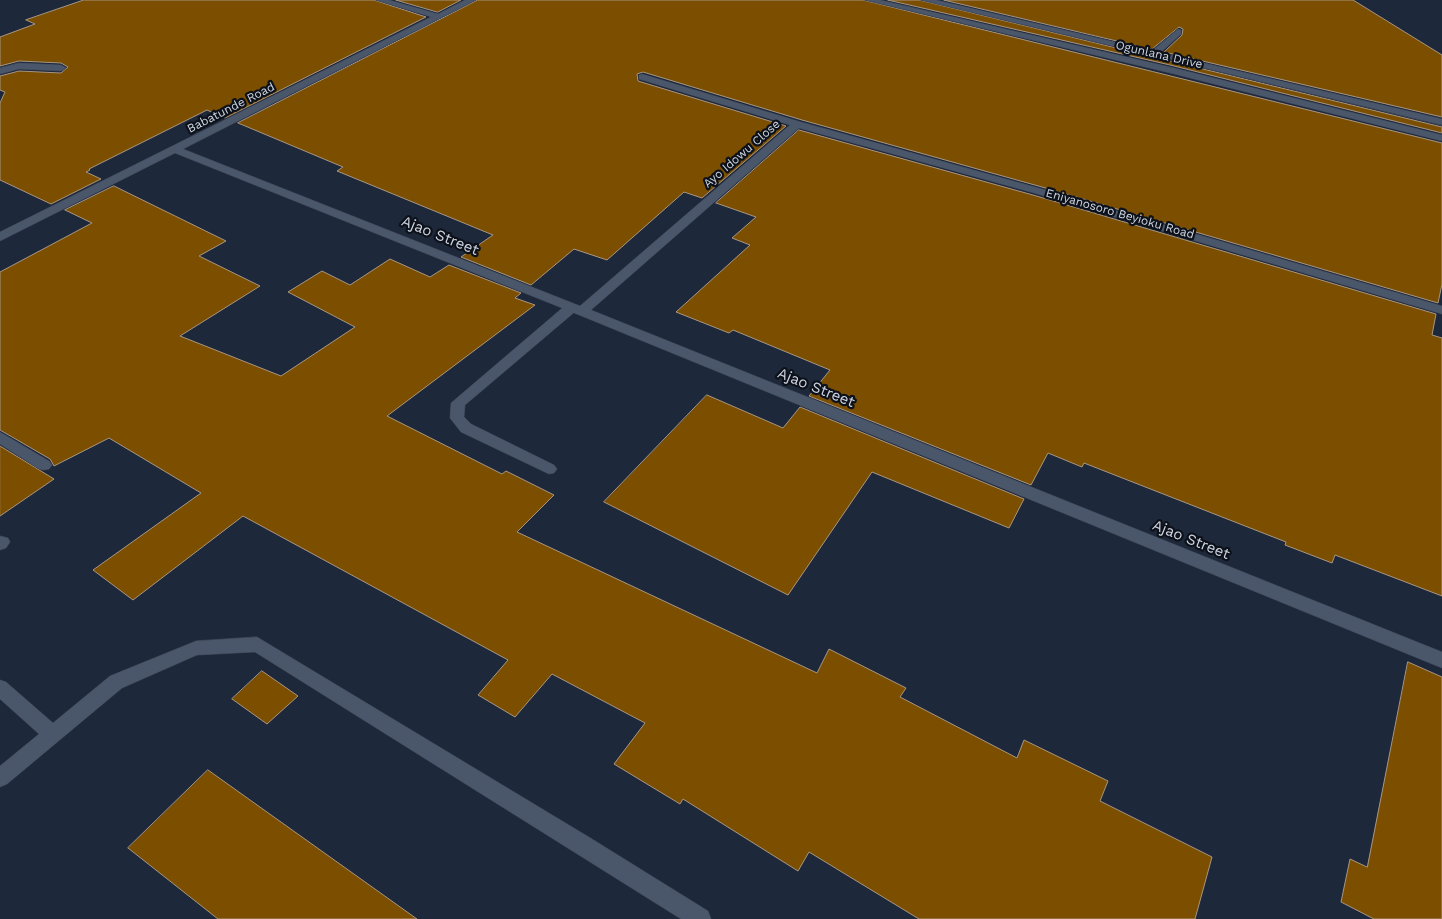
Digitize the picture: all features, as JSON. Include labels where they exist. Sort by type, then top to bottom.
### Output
[{"type":"street","points":[[380,0],[439,17]]},
{"type":"street","name":"Babatunde Road","points":[[0,237],[472,0]]},
{"type":"street","name":"Ogunlana Drive","points":[[869,0],[1170,70],[1442,138]]},
{"type":"street","name":"Ogunlana Drive","points":[[924,0],[1442,122]]},
{"type":"street","points":[[1155,53],[1178,32]]},
{"type":"street","points":[[0,71],[19,66],[61,68]]},
{"type":"street","name":"Ayo Idowu Close","points":[[642,77],[797,124]]},
{"type":"street","name":"Ayo Idowu Close","points":[[549,469],[466,428],[458,418],[458,403],[577,309],[797,124]]},
{"type":"street","name":"Eniyanosoro Beyioku Road","points":[[797,124],[1038,191],[1442,310]]},
{"type":"street","name":"Ajao Street","points":[[176,150],[577,309],[1442,660]]},
{"type":"street","points":[[0,437],[44,465]]},
{"type":"street","points":[[0,778],[116,682],[196,648],[257,644],[700,919]]},
{"type":"street","points":[[0,688],[52,734]]},
{"type":"building","points":[[84,0],[374,0],[426,17],[225,118],[207,110],[89,169],[86,172],[101,179],[51,204],[0,180],[0,103],[5,92],[0,90],[0,76],[19,71],[61,73],[68,67],[61,63],[19,61],[0,66],[0,37],[35,24],[26,20]]},
{"type":"building","points":[[396,0],[461,0],[438,12]]},
{"type":"building","points":[[478,0],[863,0],[1442,143],[1442,284],[1438,303],[1042,187],[802,120],[643,72],[637,74],[638,81],[786,126],[702,198],[684,192],[607,260],[574,249],[531,285],[461,257],[493,235],[337,171],[343,167],[238,123]]},
{"type":"building","points":[[888,0],[919,0],[1442,127],[1442,133],[1170,65]]},
{"type":"building","points":[[944,0],[1353,0],[1442,55],[1442,117],[1164,52],[1182,35],[1183,29],[1179,27],[1152,49]]},
{"type":"building","points":[[799,130],[1033,195],[1436,314],[1432,335],[1442,338],[1442,596],[1335,555],[1332,563],[1285,545],[1286,542],[1084,463],[1082,467],[1048,453],[1031,485],[809,396],[830,370],[733,330],[729,333],[676,312],[750,245],[732,238],[756,217],[716,203]]},
{"type":"building","points":[[114,186],[226,241],[199,256],[260,286],[180,336],[281,376],[355,327],[288,292],[322,271],[350,285],[390,259],[430,277],[449,265],[521,293],[515,298],[535,305],[387,416],[502,474],[506,471],[554,495],[517,532],[817,673],[829,649],[906,688],[900,697],[1017,758],[1024,740],[1108,781],[1100,801],[1212,857],[1195,919],[919,919],[809,852],[798,871],[683,799],[680,804],[614,764],[645,723],[552,674],[515,717],[478,695],[508,660],[243,516],[133,600],[93,570],[201,493],[109,438],[54,466],[50,459],[0,430],[0,272],[92,223],[65,210]]},
{"type":"building","points":[[707,395],[783,428],[800,407],[1024,499],[1009,528],[872,472],[788,595],[604,502]]},
{"type":"building","points":[[0,446],[54,479],[0,516]]},
{"type":"building","points":[[1408,662],[1442,677],[1442,919],[1374,919],[1341,902],[1350,859],[1367,867]]},
{"type":"building","points":[[262,671],[298,696],[267,724],[232,699]]},
{"type":"building","points":[[208,770],[417,919],[218,919],[128,848]]}]
